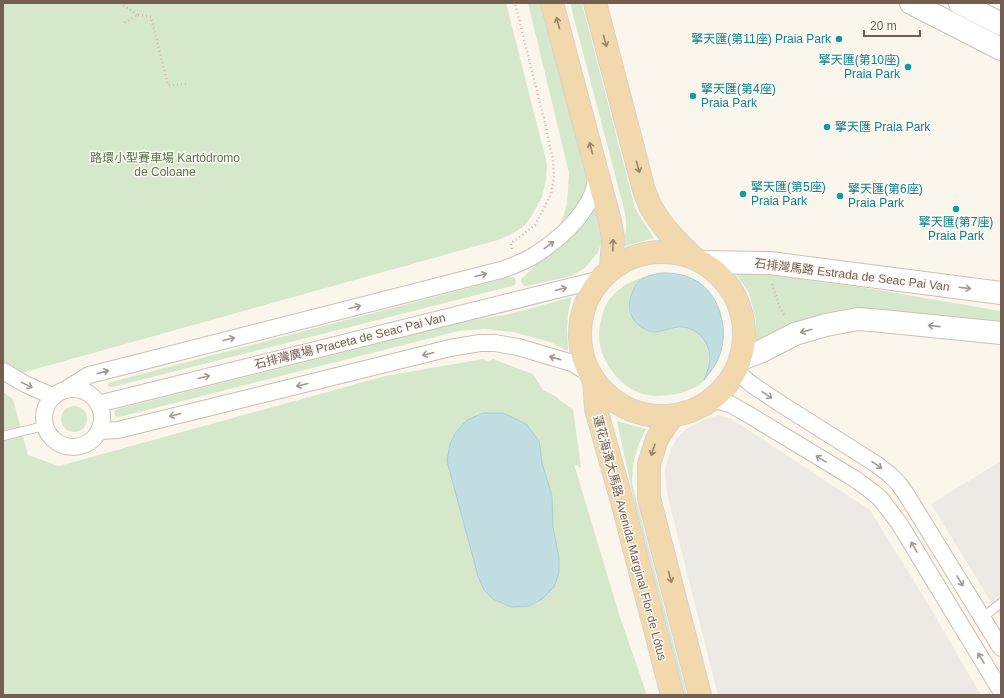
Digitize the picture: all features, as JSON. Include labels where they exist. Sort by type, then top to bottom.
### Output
[{"type":"main road","points":[[552,3],[610,221],[613,238],[606,274]]},
{"type":"main road","points":[[595,3],[644,190],[650,206],[673,238],[699,260],[719,274],[731,288],[739,304],[744,322],[744,341],[738,365],[726,387],[713,400],[693,411],[672,416],[649,416],[628,409],[609,397],[592,377],[583,355],[580,335],[582,315],[589,296],[606,274],[630,258],[651,252],[673,252],[699,260]]},
{"type":"main road","points":[[911,3],[999,43]]},
{"type":"main road","points":[[960,3],[1001,24]]},
{"type":"main road","name":"石排灣馬路 Estrada de Seac Pai Van","points":[[699,260],[770,263],[1001,293]]},
{"type":"main road","points":[[738,365],[795,334],[826,325],[858,319],[1001,333]]},
{"type":"main road","name":"蓮花海濱大馬路 Avenida Marginal Flor de Lótus","points":[[592,377],[596,409],[623,505],[672,695]]},
{"type":"main road","points":[[672,416],[657,439],[649,464],[649,498],[700,695]]},
{"type":"street","points":[[68,388],[86,391],[93,396],[102,412],[100,430],[94,438],[88,444],[70,448],[61,446],[48,434],[44,426],[43,415],[46,405],[52,396],[90,375],[494,272],[515,265],[535,255],[562,235],[574,222],[585,209],[593,193],[598,172]]},
{"type":"street","name":"石排灣廣場 Praceta de Seac Pai Van","points":[[98,404],[606,274]]},
{"type":"street","points":[[100,430],[118,430],[442,350],[480,343],[495,343],[533,351],[572,363],[592,377]]},
{"type":"street","points":[[738,365],[751,384],[876,464],[899,484],[917,510],[1001,648]]},
{"type":"street","points":[[3,371],[25,384],[52,396]]},
{"type":"street","points":[[713,400],[730,404],[746,412],[855,479],[880,498],[899,523],[1001,691]]},
{"type":"lane","points":[[3,436],[44,426]]},
{"type":"lane","points":[[982,618],[1001,604]]},
{"type":"path","points":[[120,3],[138,15],[152,17],[168,85],[186,84]]},
{"type":"path","points":[[515,3],[544,119],[553,160],[554,179],[551,194],[534,224],[511,243],[515,265]]},
{"type":"path","points":[[124,23],[138,15]]},
{"type":"path","points":[[770,263],[770,279],[779,306],[795,334]]},
{"type":"shaded area","points":[[719,415],[731,419],[870,510],[925,599],[981,695],[718,695],[667,494],[665,470],[671,448],[678,437],[686,429],[708,418]]},
{"type":"shaded area","points":[[1001,461],[1001,618],[931,504]]},
{"type":"green space","name":"路環小型賽車場 Kartódromo de Coloane","points":[[3,3],[506,3],[547,164],[546,180],[542,197],[531,217],[523,227],[498,240],[18,374],[3,366]]},
{"type":"green space","points":[[528,3],[547,3],[604,234],[598,252],[585,268],[571,276],[524,286],[521,282],[522,278],[544,256],[558,232],[567,204],[569,173]]},
{"type":"green space","points":[[570,3],[582,3],[635,208],[654,238],[622,247],[626,230],[625,213]]},
{"type":"green space","points":[[733,270],[860,287],[1001,311],[1001,324],[821,315],[777,330],[756,345],[756,321],[749,293]]},
{"type":"green space","points":[[656,274],[642,281],[636,286],[632,293],[642,328],[657,332],[682,327],[692,329],[705,341],[709,347],[710,354],[710,363],[707,374],[705,379],[700,384],[685,392],[658,396],[643,394],[634,390],[618,378],[606,362],[602,353],[599,334],[603,313],[611,298],[624,286],[631,282]]},
{"type":"green space","points":[[514,277],[516,281],[515,285],[112,387],[108,386],[108,383],[111,382]]},
{"type":"green space","points":[[572,297],[568,314],[568,351],[550,342],[513,332],[485,329],[459,331],[119,417],[116,417],[114,414],[117,409],[469,321],[510,314]]},
{"type":"green space","points":[[483,359],[489,362],[493,359],[533,374],[543,390],[557,397],[573,409],[581,468],[574,464],[619,614],[647,695],[3,695],[3,392],[13,399],[28,455],[59,466],[385,376]]},
{"type":"green space","points":[[74,406],[83,410],[87,419],[83,428],[74,432],[65,428],[61,419],[65,410]]},
{"type":"green space","points":[[617,421],[646,429],[638,446],[633,465],[632,483],[687,695],[684,695],[631,487]]},
{"type":"water","points":[[662,273],[685,276],[695,280],[703,286],[716,303],[723,326],[723,342],[717,362],[704,380],[709,368],[710,356],[707,345],[698,333],[684,327],[676,327],[657,332],[648,331],[638,324],[631,315],[629,305],[631,294],[637,284],[646,277]]},
{"type":"water","points":[[483,413],[503,413],[526,424],[539,441],[542,463],[552,496],[553,527],[559,558],[559,573],[554,587],[542,599],[529,606],[511,607],[493,599],[484,590],[478,576],[447,461],[450,444],[456,432],[467,420]]},
{"type":"place","name":"擎天匯(第11座) Praia Park","points":[[839,39]]},
{"type":"place","name":"擎天匯(第10座) Praia Park","points":[[908,67]]},
{"type":"place","name":"擎天匯(第4座) Praia Park","points":[[693,96]]},
{"type":"place","name":"擎天匯 Praia Park","points":[[827,127]]},
{"type":"place","name":"擎天匯(第5座) Praia Park","points":[[743,194]]},
{"type":"place","name":"擎天匯(第6座) Praia Park","points":[[840,196]]},
{"type":"place","name":"擎天匯(第7座) Praia Park","points":[[956,209]]}]
